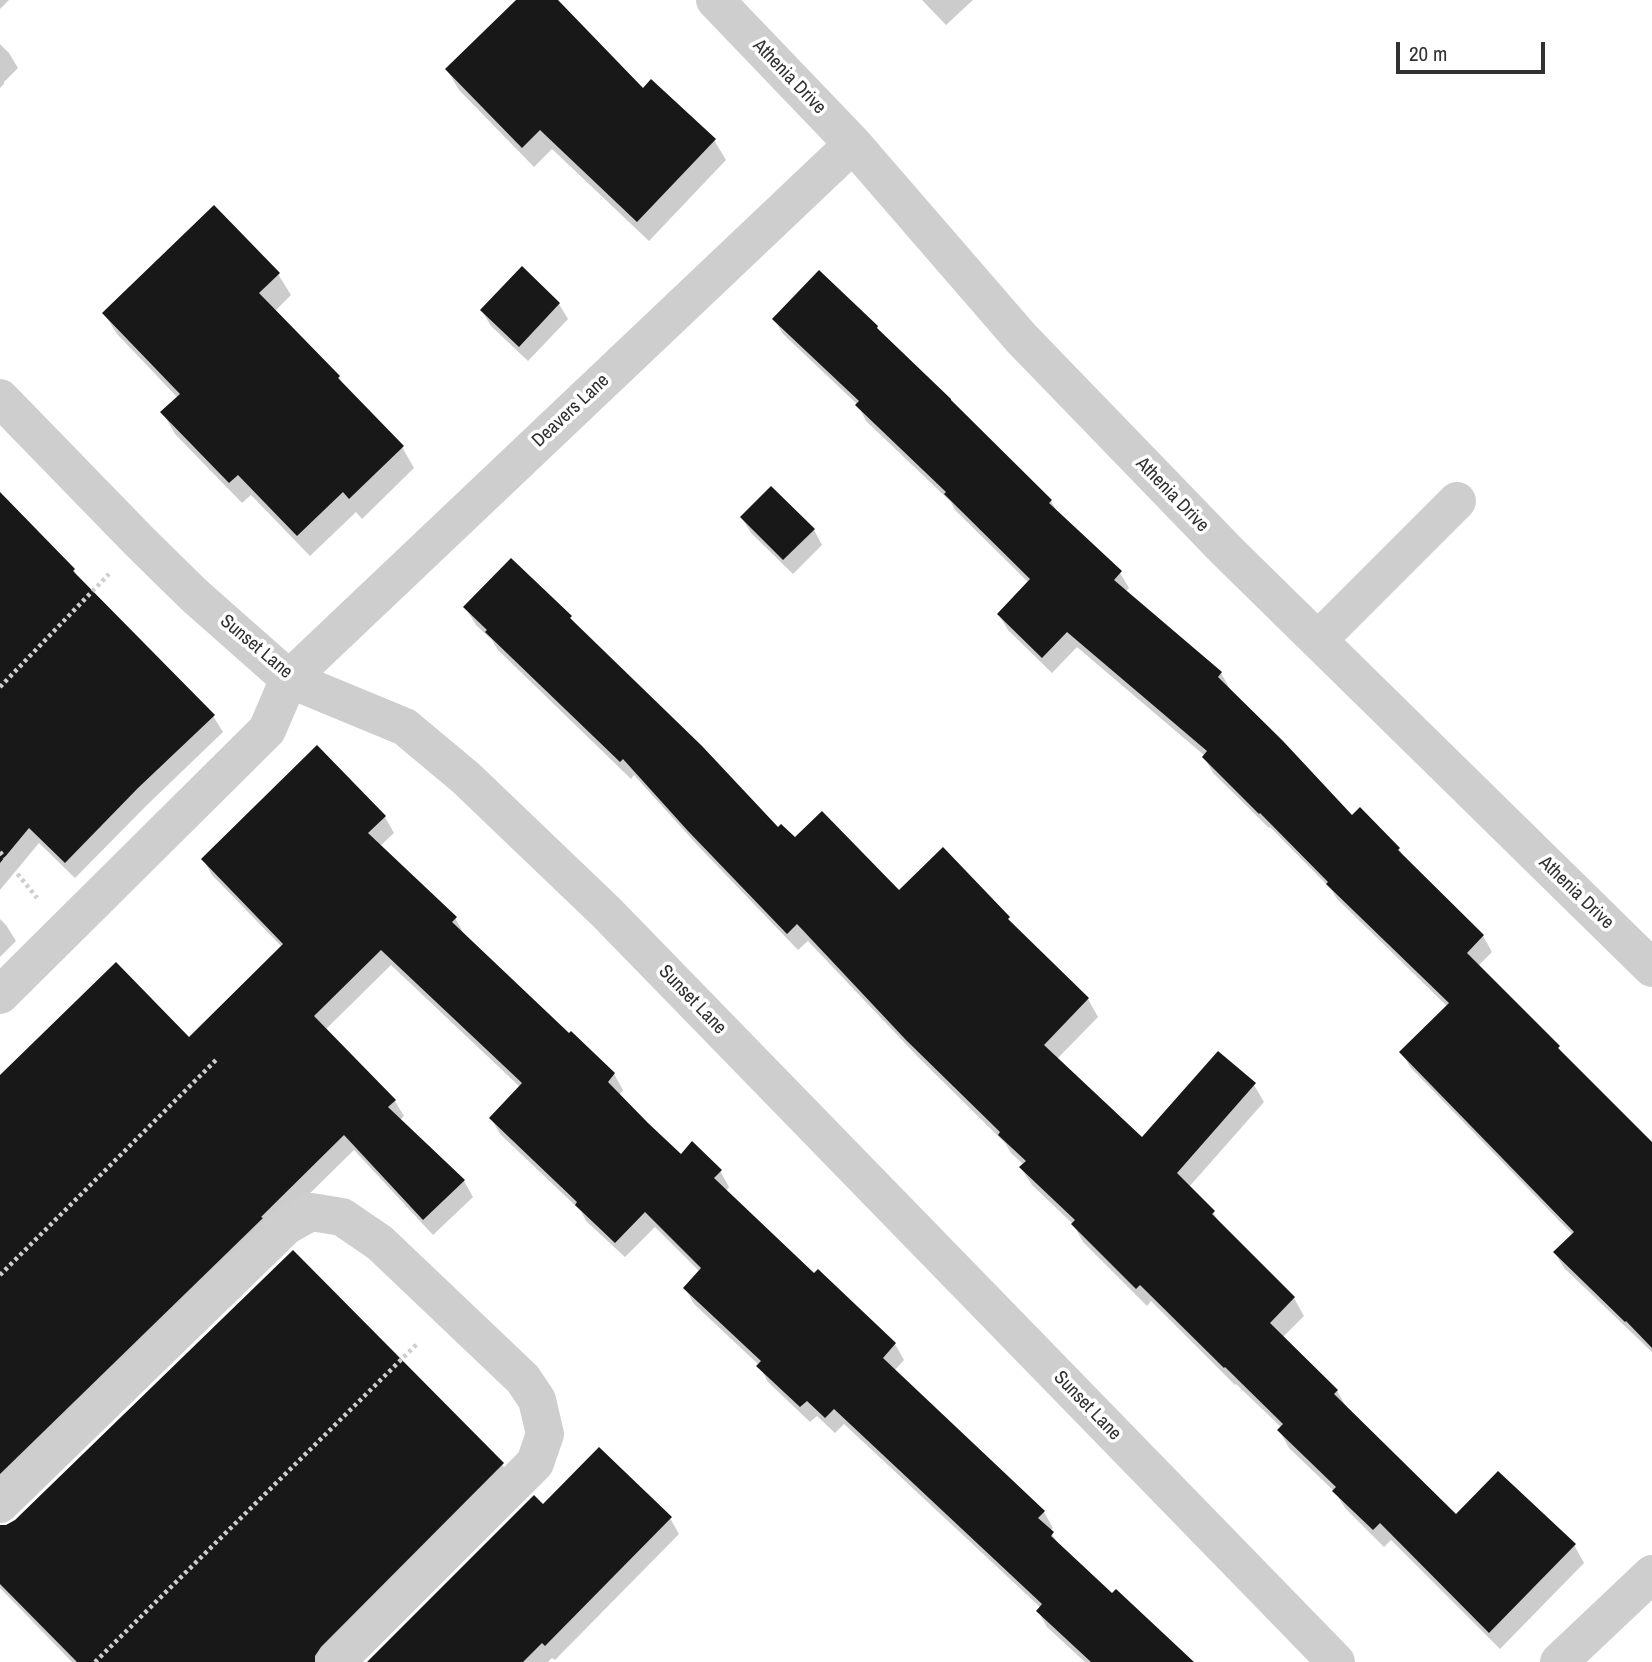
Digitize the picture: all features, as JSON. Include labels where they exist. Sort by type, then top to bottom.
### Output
[{"type":"street","name":"Athenia Drive","points":[[715,0],[853,144],[1021,338],[1227,551],[1652,968]]},
{"type":"street","name":"Deavers Lane","points":[[289,679],[853,144]]},
{"type":"street","name":"Sunset Lane","points":[[0,398],[194,595],[289,679],[405,727],[466,778],[606,912],[1336,1662]]},
{"type":"street","points":[[1318,640],[1457,500]]},
{"type":"street","points":[[0,995],[267,730],[289,679]]},
{"type":"street","points":[[0,1504],[286,1226],[311,1212],[342,1217],[380,1243],[523,1379],[537,1400],[545,1434],[535,1463],[336,1662]]},
{"type":"street","points":[[1559,1662],[1652,1574]]},
{"type":"path","points":[[0,687],[140,542]]},
{"type":"path","points":[[0,852],[65,930]]},
{"type":"path","points":[[0,1275],[216,1060]]},
{"type":"path","points":[[95,1662],[452,1310]]},
{"type":"building","points":[[516,0],[558,0],[643,88],[651,79],[716,139],[637,222],[540,130],[522,148],[445,69]]},
{"type":"building","points":[[214,205],[280,273],[259,293],[404,446],[349,499],[343,492],[297,536],[238,475],[229,483],[160,412],[180,394],[102,313]]},
{"type":"building","points":[[522,266],[560,303],[519,347],[480,310]]},
{"type":"building","points":[[819,270],[1052,500],[1049,503],[1122,571],[1114,580],[1222,672],[1218,677],[1352,815],[1360,807],[1400,848],[1398,850],[1484,935],[1467,953],[1652,1142],[1652,1348],[1553,1252],[1574,1232],[1399,1052],[1449,1003],[1326,884],[1328,882],[1202,757],[1207,751],[1067,632],[1042,658],[997,614],[1030,579],[944,494],[946,492],[855,405],[859,401],[772,319]]},
{"type":"building","points":[[771,486],[815,529],[783,560],[740,517]]},
{"type":"building","points":[[0,492],[75,569],[73,571],[215,715],[138,788],[65,863],[29,828],[0,863]]},
{"type":"building","points":[[511,558],[702,746],[778,827],[781,824],[795,837],[822,811],[899,890],[943,847],[1010,917],[1008,919],[1089,998],[1044,1045],[1142,1137],[1218,1051],[1256,1083],[1177,1173],[1215,1211],[1212,1214],[1295,1297],[1270,1323],[1338,1390],[1334,1394],[1456,1514],[1498,1471],[1576,1544],[1489,1633],[1380,1523],[1373,1530],[1332,1491],[1336,1487],[1277,1430],[1283,1424],[1140,1285],[1136,1289],[1071,1224],[1075,1220],[1019,1167],[1026,1161],[998,1135],[1000,1132],[906,1040],[797,924],[787,934],[623,759],[620,762],[485,632],[487,630],[463,607]]},
{"type":"building","points":[[317,745],[386,816],[368,833],[457,917],[452,922],[615,1073],[608,1082],[648,1123],[681,1154],[692,1141],[722,1170],[714,1178],[814,1273],[818,1269],[896,1343],[883,1358],[1045,1511],[1038,1518],[1054,1532],[1051,1536],[1112,1593],[1116,1589],[1194,1662],[1091,1662],[1036,1611],[1042,1604],[834,1409],[825,1418],[807,1401],[800,1407],[756,1366],[761,1361],[683,1288],[701,1268],[645,1212],[615,1243],[575,1205],[577,1202],[489,1118],[522,1083],[381,950],[314,1016],[396,1100],[388,1107],[465,1180],[423,1220],[344,1135],[261,1217],[263,1218],[0,1474],[0,1075],[116,962],[189,1037],[283,944],[201,859]]},
{"type":"building","points":[[293,1250],[504,1463],[321,1647],[315,1656],[315,1662],[77,1662],[0,1584],[0,1525],[15,1520]]},
{"type":"building","points":[[599,1447],[672,1517],[545,1646],[542,1643],[523,1662],[367,1662],[534,1495],[543,1504]]}]
